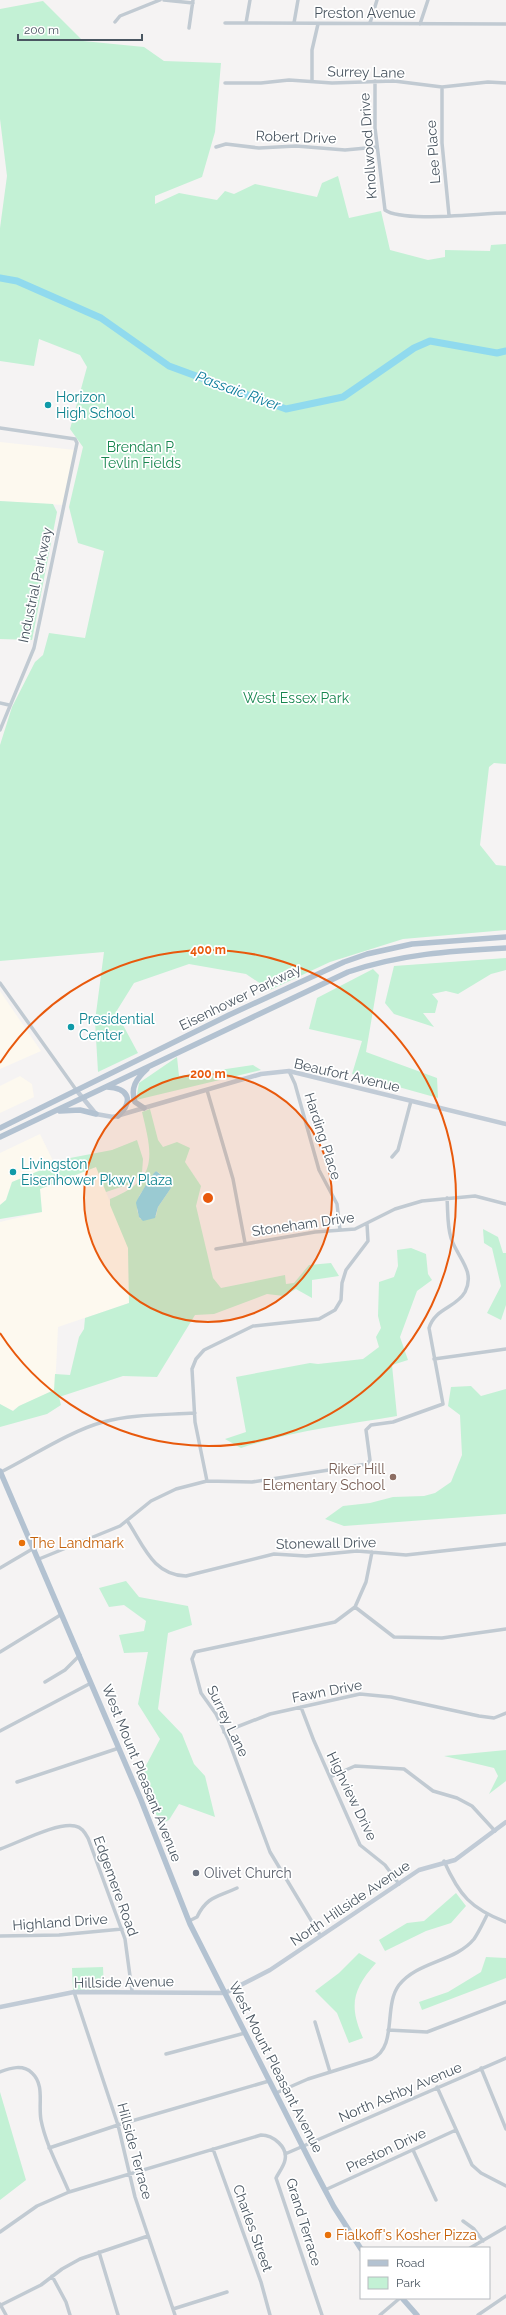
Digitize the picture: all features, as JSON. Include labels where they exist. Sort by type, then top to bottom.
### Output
[{"type":"main road","name":"Eisenhower Parkway","points":[[0,1128],[229,1015],[344,962],[367,954],[412,944],[506,937]]},
{"type":"main road","name":"Eisenhower Parkway","points":[[0,1137],[326,981],[370,965],[433,952],[506,948]]},
{"type":"main road","points":[[144,1108],[135,1102],[133,1088],[140,1076],[151,1066]]},
{"type":"main road","points":[[106,1087],[122,1091],[127,1097],[128,1103],[126,1109],[118,1116]]},
{"type":"main road","points":[[56,1111],[80,1110],[96,1114]]},
{"type":"main road","name":"West Mount Pleasant Avenue","points":[[0,1472],[80,1655],[189,1921],[325,2190],[360,2247]]},
{"type":"main road","points":[[402,2299],[416,2315]]},
{"type":"street","points":[[115,22],[120,16],[160,0]]},
{"type":"street","points":[[164,0],[193,2],[189,28]]},
{"type":"street","points":[[246,23],[250,0]]},
{"type":"street","points":[[294,23],[298,0]]},
{"type":"street","points":[[370,23],[377,0]]},
{"type":"street","points":[[420,24],[428,0]]},
{"type":"street","name":"Preston Avenue","points":[[225,23],[506,24]]},
{"type":"street","points":[[312,81],[312,50],[318,24]]},
{"type":"street","name":"Surrey Lane","points":[[225,83],[260,83],[289,80],[332,83],[394,81],[442,87],[488,82],[506,83]]},
{"type":"street","name":"Knollwood Drive","points":[[375,81],[377,147],[385,210],[416,217],[449,216]]},
{"type":"street","name":"Lee Place","points":[[442,87],[442,143],[449,216]]},
{"type":"street","name":"Robert Drive","points":[[216,146],[226,144],[259,148],[296,146],[346,150],[377,147]]},
{"type":"street","points":[[449,216],[506,214]]},
{"type":"street","name":"Industrial Parkway","points":[[0,428],[77,440],[34,648],[9,705],[0,730]]},
{"type":"street","points":[[0,703],[9,705]]},
{"type":"street","points":[[0,983],[82,1098],[96,1114]]},
{"type":"street","name":"Beaufort Avenue","points":[[96,1114],[107,1117],[118,1116],[266,1073],[289,1071],[506,1124]]},
{"type":"street","name":"Harding Place","points":[[289,1071],[295,1084],[319,1170],[337,1204],[340,1230]]},
{"type":"street","points":[[207,1090],[233,1179],[245,1243]]},
{"type":"street","points":[[392,1157],[398,1150],[411,1101]]},
{"type":"street","name":"Stoneham Drive","points":[[216,1249],[245,1243],[355,1229],[406,1205],[447,1198],[475,1196],[506,1204]]},
{"type":"street","points":[[38,1559],[128,1522],[151,1502],[163,1494],[208,1481],[252,1482],[367,1464],[370,1460],[366,1430],[371,1425],[393,1422],[443,1404],[429,1333],[432,1320],[438,1313],[461,1298],[469,1281],[466,1265],[451,1238],[447,1198]]},
{"type":"street","points":[[208,1481],[198,1441],[194,1413],[192,1370],[200,1354],[252,1326],[319,1319],[335,1310],[341,1300],[342,1282],[346,1270],[368,1241],[367,1224]]},
{"type":"street","points":[[434,1359],[506,1349]]},
{"type":"street","points":[[0,1472],[85,1429],[101,1423],[117,1419],[194,1413]]},
{"type":"street","name":"Stonewall Drive","points":[[128,1522],[161,1570],[177,1576],[186,1576],[274,1554],[306,1556],[357,1551],[406,1556],[506,1544]]},
{"type":"street","points":[[0,1568],[34,1548]]},
{"type":"street","name":"Surrey Lane","points":[[320,1935],[270,1852],[224,1732],[216,1714],[201,1693],[192,1659],[195,1652],[327,1625],[342,1618],[354,1607],[366,1582],[372,1552]]},
{"type":"street","points":[[354,1607],[388,1634],[403,1638],[442,1638],[506,1630]]},
{"type":"street","points":[[0,1652],[62,1614]]},
{"type":"street","points":[[45,1682],[65,1670],[80,1655]]},
{"type":"street","points":[[0,1731],[91,1683]]},
{"type":"street","name":"Fawn Drive","points":[[224,1732],[270,1714],[360,1694],[374,1694],[494,1718],[506,1713]]},
{"type":"street","name":"Highview Drive","points":[[301,1707],[360,1845],[385,1865],[399,1884]]},
{"type":"street","points":[[17,1782],[119,1748]]},
{"type":"street","points":[[330,1777],[355,1766],[404,1769],[434,1791],[456,1798],[472,1806],[495,1831]]},
{"type":"street","name":"North Hillside Avenue","points":[[225,1993],[270,1970],[419,1870],[444,1861],[455,1860],[506,1822]]},
{"type":"street","name":"Edgemere Road","points":[[0,1849],[60,1826],[76,1826],[83,1830],[88,1838],[122,1929],[127,1949],[132,1991]]},
{"type":"street","points":[[444,1861],[465,1898],[487,1915],[506,1922]]},
{"type":"street","points":[[189,1921],[197,1917],[202,1906],[208,1900],[237,1888]]},
{"type":"street","points":[[276,2094],[330,2072],[377,2057],[384,2050],[391,2004],[401,1984],[417,1971],[468,1944],[477,1934],[487,1915]]},
{"type":"street","name":"Highland Drive","points":[[0,1936],[59,1935],[122,1929]]},
{"type":"street","name":"Hillside Avenue","points":[[0,2007],[74,1992],[132,1991],[225,1993]]},
{"type":"street","name":"Hillside Terrace","points":[[74,1992],[118,2125],[129,2174],[175,2315]]},
{"type":"street","points":[[388,2030],[427,2032],[506,2002]]},
{"type":"street","points":[[316,2022],[330,2072]]},
{"type":"street","points":[[166,2054],[245,2033]]},
{"type":"street","name":"North Ashby Avenue","points":[[302,2146],[506,2058]]},
{"type":"street","points":[[0,2072],[17,2067],[34,2074],[40,2086],[41,2119],[49,2148],[69,2192]]},
{"type":"street","points":[[481,2068],[506,2129]]},
{"type":"street","points":[[49,2148],[118,2125],[269,2081]]},
{"type":"street","points":[[437,2087],[472,2165],[481,2173],[505,2184]]},
{"type":"street","name":"Preston Drive","points":[[325,2190],[456,2130]]},
{"type":"street","points":[[0,2232],[37,2206],[69,2192],[213,2149],[265,2135],[279,2142],[285,2154],[302,2146]]},
{"type":"street","name":"Charles Street","points":[[213,2149],[261,2282],[270,2315]]},
{"type":"street","points":[[413,2150],[436,2200]]},
{"type":"street","name":"Grand Terrace","points":[[285,2154],[285,2161],[276,2178],[322,2315]]},
{"type":"street","points":[[464,2221],[474,2229],[483,2241]]},
{"type":"street","points":[[472,2247],[506,2227]]},
{"type":"street","points":[[6,2315],[0,2304],[41,2285],[62,2268],[99,2252],[148,2236]]},
{"type":"street","points":[[99,2252],[118,2315]]},
{"type":"street","points":[[52,2276],[66,2302],[70,2315]]},
{"type":"street","points":[[173,2309],[227,2292]]},
{"type":"street","points":[[478,2315],[506,2296]]},
{"type":"street","points":[[380,2315],[400,2299]]},
{"type":"shaded area","points":[[0,442],[75,450],[63,505],[0,501]]},
{"type":"shaded area","points":[[0,991],[41,1051],[0,1069]]},
{"type":"shaded area","points":[[20,1076],[32,1084],[34,1097],[0,1113],[0,1086]]},
{"type":"shaded area","points":[[40,1134],[55,1165],[12,1182],[6,1200],[0,1205],[0,1153]]},
{"type":"shaded area","points":[[96,1167],[128,1247],[129,1303],[58,1327],[55,1390],[19,1406],[12,1411],[0,1404],[0,1222],[42,1212],[40,1189]]},
{"type":"green space","points":[[43,1],[83,41],[144,47],[164,61],[221,63],[215,132],[202,177],[155,196],[155,204],[179,193],[217,200],[225,191],[234,194],[255,184],[317,197],[322,183],[338,176],[349,218],[381,211],[390,250],[428,260],[445,257],[445,250],[490,251],[491,245],[506,244],[506,764],[494,763],[489,767],[480,845],[496,865],[506,866],[506,930],[403,939],[330,962],[270,990],[246,974],[189,964],[134,983],[116,1012],[138,1053],[98,1072],[95,1021],[104,952],[0,961],[0,745],[12,707],[35,662],[43,655],[49,633],[85,638],[104,551],[78,543],[69,507],[83,447],[70,429],[87,367],[80,355],[39,339],[34,366],[0,361],[0,228],[7,176],[0,119],[0,9]]},
{"type":"green space","points":[[0,501],[53,504],[57,512],[32,640],[0,639]]},
{"type":"green space","points":[[506,958],[506,970],[491,974],[458,994],[446,991],[432,994],[438,1001],[435,1013],[423,1013],[434,1027],[394,1014],[385,1003],[394,966]]},
{"type":"green space","points":[[373,969],[379,975],[366,1052],[437,1078],[438,1098],[352,1074],[362,1041],[309,1029],[317,998]]},
{"type":"green space","points":[[177,1057],[179,1076],[253,1065],[261,1070],[136,1100],[139,1083]]},
{"type":"green space","points":[[150,1109],[158,1140],[163,1147],[177,1142],[190,1148],[185,1162],[201,1186],[196,1206],[213,1278],[221,1288],[285,1275],[286,1284],[294,1283],[309,1265],[331,1263],[339,1276],[312,1280],[312,1298],[296,1289],[284,1296],[267,1294],[214,1314],[195,1315],[157,1377],[123,1376],[59,1397],[61,1405],[47,1414],[0,1427],[0,1404],[13,1411],[19,1406],[54,1390],[55,1374],[70,1375],[79,1337],[84,1329],[85,1318],[129,1303],[128,1248],[110,1205],[110,1199],[126,1192],[137,1184],[144,1175],[148,1165],[148,1142],[142,1112]],"holes":[[[156,1171],[164,1176],[171,1188],[158,1207],[156,1216],[140,1219],[137,1210],[139,1196]]]},
{"type":"green space","points":[[137,1140],[143,1159],[142,1173],[130,1184],[106,1192],[96,1167],[40,1189],[42,1212],[0,1219],[0,1205],[6,1200],[12,1182],[70,1158],[112,1150]]},
{"type":"green space","points":[[483,1229],[498,1237],[503,1253],[506,1253],[506,1305],[501,1320],[487,1313],[501,1286],[492,1248],[484,1243]]},
{"type":"green space","points":[[411,1248],[426,1254],[428,1274],[432,1280],[417,1291],[400,1337],[408,1360],[392,1365],[397,1416],[299,1433],[241,1448],[225,1439],[246,1432],[236,1377],[310,1363],[318,1364],[363,1359],[379,1347],[376,1337],[381,1328],[378,1316],[379,1282],[394,1277],[398,1266],[397,1250]]},
{"type":"green space","points":[[471,1386],[481,1396],[506,1389],[506,1514],[344,1526],[325,1519],[343,1506],[370,1503],[393,1497],[424,1496],[435,1493],[451,1482],[462,1455],[460,1415],[448,1406],[451,1387]]},
{"type":"green space","points":[[126,1581],[139,1597],[188,1606],[192,1625],[168,1633],[158,1709],[182,1734],[194,1764],[205,1776],[215,1817],[179,1804],[169,1820],[160,1824],[141,1775],[160,1739],[138,1704],[148,1652],[124,1653],[119,1635],[144,1631],[146,1621],[124,1605],[109,1607],[99,1588]]},
{"type":"green space","points":[[506,1750],[506,1781],[489,1794],[498,1776],[494,1768],[444,1756]]},
{"type":"green space","points":[[456,1893],[466,1906],[451,1923],[426,1931],[385,1951],[379,1940],[407,1923],[424,1921]]},
{"type":"green space","points":[[359,1953],[376,1963],[362,1982],[355,1999],[356,2017],[363,2038],[349,2043],[337,2013],[315,1991],[339,1973]]},
{"type":"green space","points":[[486,1957],[506,1958],[506,1978],[422,2010],[419,2002],[448,1992],[481,1972]]},
{"type":"green space","points":[[103,1967],[104,1989],[73,1990],[72,1968]]},
{"type":"green space","points":[[0,2092],[26,2180],[0,2200]]},
{"type":"water","points":[[156,1171],[168,1180],[171,1188],[158,1207],[155,1218],[143,1221],[139,1217],[136,1203],[145,1186]]},
{"type":"waterway","name":"Passaic River","points":[[0,278],[17,281],[101,318],[169,366],[286,409],[343,397],[414,348],[430,341],[497,353],[506,351]]},
{"type":"place","name":"Horizon High School","points":[[48,405]]},
{"type":"place","name":"Presidential Center","points":[[71,1027]]},
{"type":"place","name":"Livingston Eisenhower Pkwy Plaza","points":[[13,1172]]},
{"type":"place","name":"Riker Hill Elementary School","points":[[393,1477]]},
{"type":"place","name":"The Landmark","points":[[22,1543]]},
{"type":"place","name":"Olivet Church","points":[[196,1873]]},
{"type":"place","name":"Fialkoff's Kosher Pizza","points":[[328,2235]]},
{"type":"park label","name":"Brendan P. Tevlin Fields","points":[[141,456]]},
{"type":"park label","name":"West Essex Park","points":[[296,698]]}]
